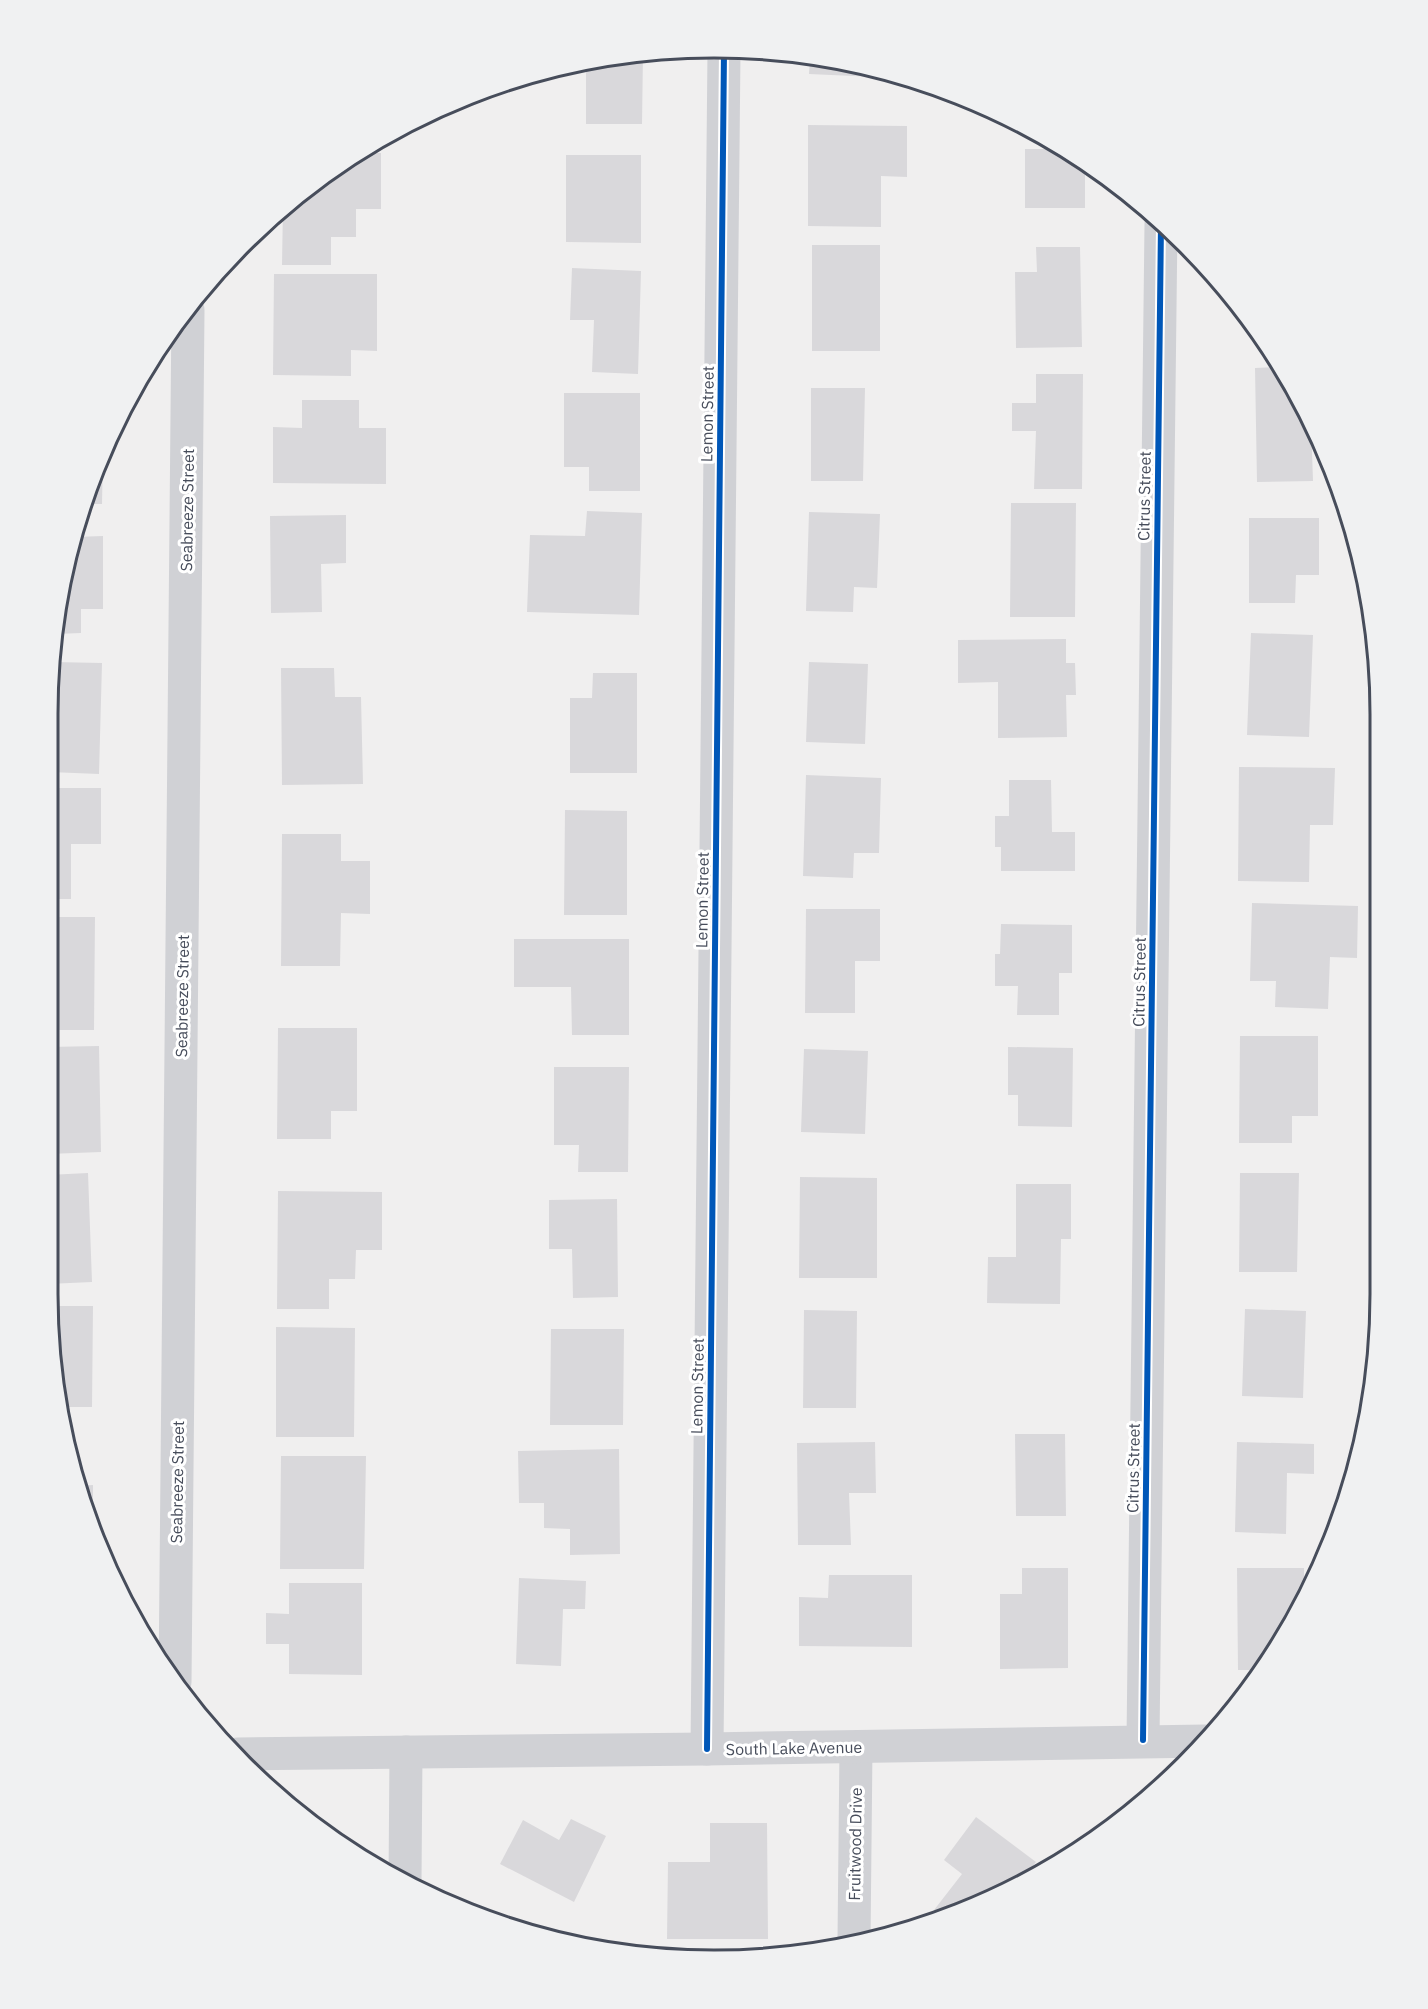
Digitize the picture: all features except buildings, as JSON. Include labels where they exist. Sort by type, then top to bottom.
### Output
[{"type":"street","name":"Lemon Street","points":[[707,1749],[724,58]]},
{"type":"street","name":"Citrus Street","points":[[1143,1740],[1161,234]]},
{"type":"street","name":"Seabreeze Street","points":[[176,1669],[188,324]]},
{"type":"street","name":"South Lake Avenue","points":[[245,1754],[1194,1741]]},
{"type":"street","name":"Fruitwood Drive","points":[[854,1935],[856,1747]]},
{"type":"street","points":[[405,1873],[406,1752]]},
{"type":"cycle path","points":[[707,1749],[724,58]]},
{"type":"cycle path","points":[[1143,1740],[1161,234]]}]
